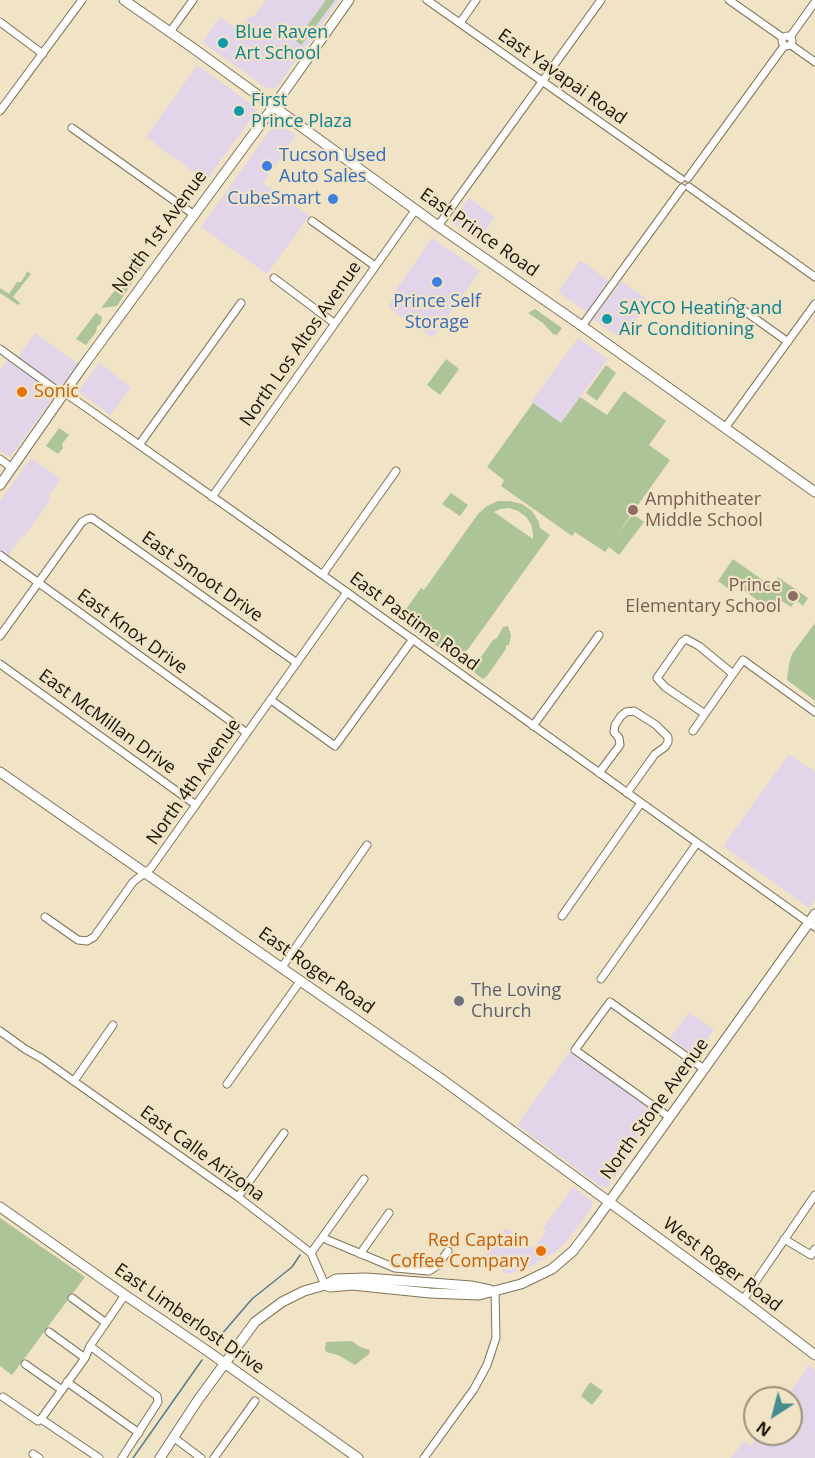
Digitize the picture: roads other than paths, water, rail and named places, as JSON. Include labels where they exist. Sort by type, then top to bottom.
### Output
[{"type":"main road","name":"East Prince Road","points":[[124,0],[438,226],[815,492]]},
{"type":"main road","name":"North 1st Avenue","points":[[0,485],[349,0]]},
{"type":"main road","name":"East Roger Road","points":[[0,772],[444,1080],[609,1202]]},
{"type":"main road","name":"North Stone Avenue","points":[[160,1458],[255,1322],[282,1302],[336,1279],[366,1278],[471,1286],[495,1291],[521,1284],[552,1269],[573,1251],[704,1069],[812,925],[815,914]]},
{"type":"main road","name":"West Roger Road","points":[[609,1202],[815,1355]]},
{"type":"main road","name":"East Limberlost Drive","points":[[0,1207],[358,1458]]},
{"type":"street","points":[[0,111],[82,0]]},
{"type":"street","points":[[170,32],[193,0]]},
{"type":"street","name":"East Yavapai Road","points":[[427,0],[684,179]]},
{"type":"street","points":[[460,23],[476,0]]},
{"type":"street","points":[[438,226],[601,0]]},
{"type":"street","points":[[729,0],[815,62]]},
{"type":"street","points":[[582,326],[686,187],[690,181],[684,179],[815,2]]},
{"type":"street","points":[[0,22],[43,54]]},
{"type":"street","points":[[72,128],[193,214]]},
{"type":"street","points":[[686,187],[815,277]]},
{"type":"street","name":"North Los Altos Avenue","points":[[212,497],[416,209]]},
{"type":"street","points":[[312,221],[375,266]]},
{"type":"street","points":[[274,278],[334,323]]},
{"type":"street","points":[[732,302],[788,342]]},
{"type":"street","points":[[139,445],[241,303]]},
{"type":"street","points":[[725,428],[815,304]]},
{"type":"street","name":"East Pastime Road","points":[[0,349],[323,574],[812,925]]},
{"type":"street","points":[[0,459],[12,468]]},
{"type":"street","points":[[323,574],[396,471]]},
{"type":"street","name":"East Smoot Drive","points":[[38,582],[82,522],[88,517],[92,518],[297,663]]},
{"type":"street","name":"East Knox Drive","points":[[0,555],[248,733]]},
{"type":"street","points":[[0,636],[38,582]]},
{"type":"street","name":"North 4th Avenue","points":[[45,917],[78,940],[91,940],[94,937],[133,882],[151,868],[347,592]]},
{"type":"street","points":[[532,726],[599,635]]},
{"type":"street","points":[[271,699],[335,746],[412,639]]},
{"type":"street","points":[[705,714],[665,687],[657,678],[682,642],[686,639],[699,646],[733,674]]},
{"type":"street","points":[[693,731],[743,660],[815,712]]},
{"type":"street","name":"East McMillan Drive","points":[[0,664],[196,804]]},
{"type":"street","points":[[599,772],[620,744],[614,732],[616,724],[626,712],[634,711],[656,725],[668,737],[668,742],[655,754],[627,793]]},
{"type":"street","points":[[562,916],[641,803]]},
{"type":"street","points":[[601,979],[698,843]]},
{"type":"street","points":[[282,967],[367,845]]},
{"type":"street","points":[[227,1084],[301,980]]},
{"type":"street","points":[[669,1117],[575,1050],[610,1002],[704,1069]]},
{"type":"street","points":[[74,1081],[113,1025]]},
{"type":"street","name":"East Calle Arizona","points":[[0,1031],[238,1197],[311,1253]]},
{"type":"street","points":[[238,1197],[284,1133]]},
{"type":"street","points":[[325,1285],[311,1253],[364,1179]]},
{"type":"street","points":[[743,1300],[815,1195]]},
{"type":"street","points":[[360,1254],[389,1213]]},
{"type":"street","points":[[323,1238],[395,1268],[429,1271],[448,1251]]},
{"type":"street","points":[[784,1239],[811,1255],[815,1249]]},
{"type":"street","points":[[424,1458],[474,1389],[487,1365],[496,1338],[495,1291]]},
{"type":"street","points":[[41,1419],[85,1358],[90,1346],[125,1296]]},
{"type":"street","points":[[72,1298],[106,1323]]},
{"type":"street","points":[[49,1332],[85,1358]]},
{"type":"street","points":[[90,1346],[157,1395],[158,1402],[122,1458]]},
{"type":"street","points":[[26,1364],[62,1390]]},
{"type":"street","points":[[67,1382],[139,1433]]},
{"type":"street","points":[[3,1397],[38,1421],[41,1419],[99,1458]]},
{"type":"street","points":[[214,1458],[255,1401]]},
{"type":"street","points":[[173,1437],[201,1458]]},
{"type":"waterway","points":[[215,1342],[252,1299],[292,1267],[300,1255]]},
{"type":"waterway","points":[[133,1458],[202,1360]]},
{"type":"place","name":"Blue Raven Art School","points":[[223,43]]},
{"type":"place","name":"First Prince Plaza","points":[[239,111]]},
{"type":"place","name":"Tucson Used Auto Sales","points":[[267,166]]},
{"type":"place","name":"CubeSmart","points":[[333,199]]},
{"type":"place","name":"Prince Self Storage","points":[[437,282]]},
{"type":"place","name":"SAYCO Heating and Air Conditioning","points":[[607,319]]},
{"type":"place","name":"Sonic","points":[[22,392]]},
{"type":"place","name":"Amphitheater Middle School","points":[[633,510]]},
{"type":"place","name":"Prince Elementary School","points":[[793,596]]},
{"type":"place","name":"The Loving Church","points":[[459,1001]]},
{"type":"place","name":"Red Captain Coffee Company","points":[[541,1251]]}]
